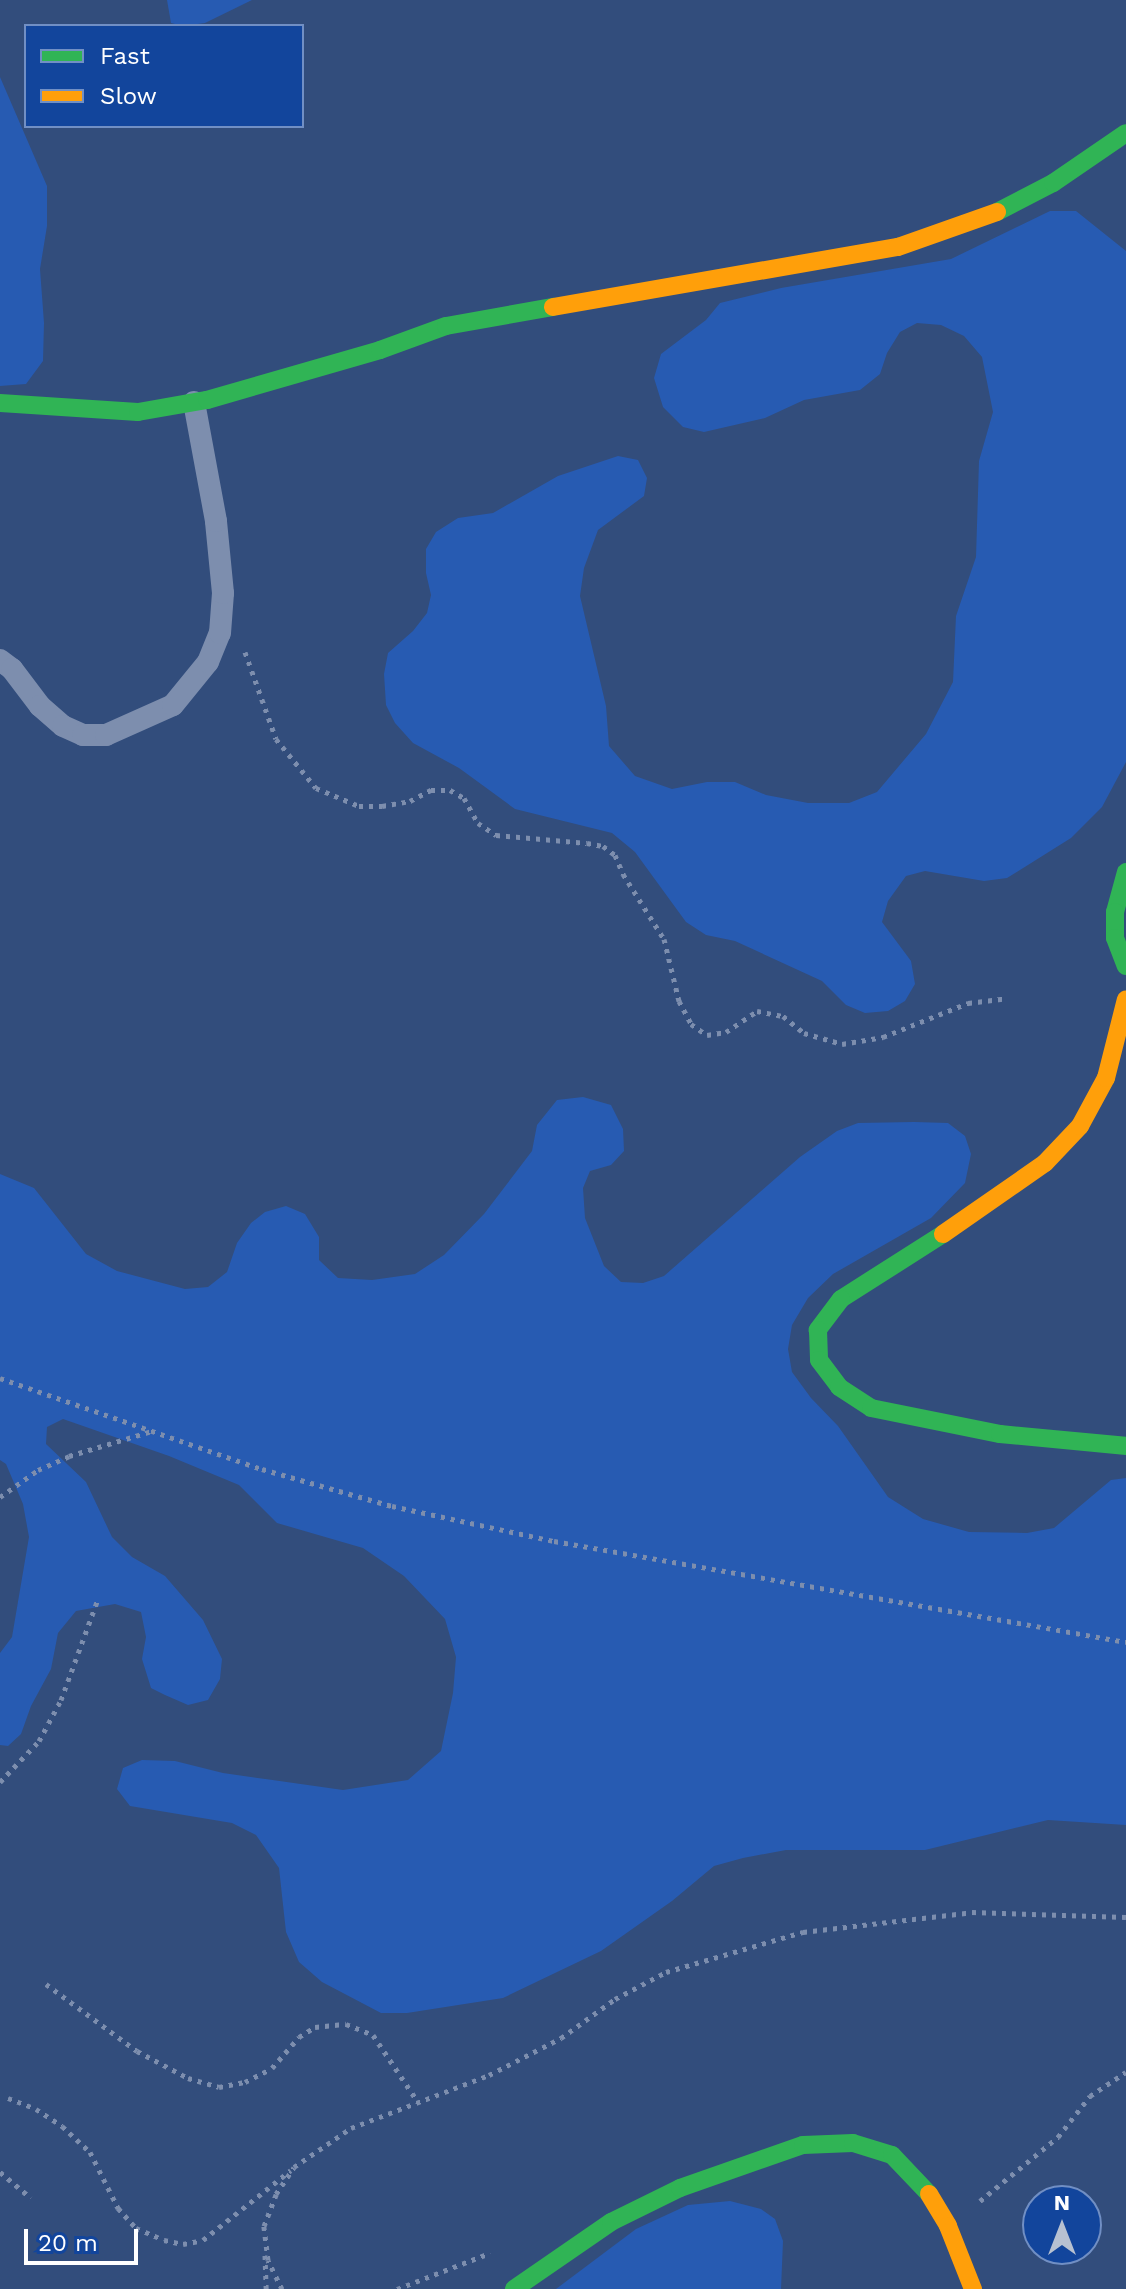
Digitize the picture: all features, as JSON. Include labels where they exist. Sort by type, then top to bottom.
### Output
[{"type":"main road","points":[[0,403],[138,412],[194,402],[380,350],[446,326],[898,247],[984,219],[1053,183],[1126,133]]},
{"type":"main road","points":[[1126,872],[1115,912],[1119,955],[1126,966]]},
{"type":"main road","points":[[1126,999],[1106,1078],[1080,1126],[1045,1163],[992,1203],[841,1299],[818,1330],[819,1360],[839,1387],[871,1408],[1000,1434],[1126,1446]]},
{"type":"main road","points":[[514,2289],[611,2222],[680,2188],[803,2145],[853,2143],[892,2155],[923,2184],[948,2226],[973,2289]]},
{"type":"lane","points":[[0,660],[12,669],[40,706],[63,726],[83,735],[106,735],[173,705],[208,662],[220,633],[223,593],[216,521],[194,402]]},
{"type":"path","points":[[240,642],[276,739],[316,788],[359,806],[382,806],[410,801],[431,790],[450,790],[464,798],[478,823],[496,835],[587,843],[603,846],[615,855],[623,874],[664,939],[672,979],[691,1024],[707,1035],[726,1032],[757,1011],[783,1016],[804,1033],[842,1044],[883,1037],[968,1003],[1003,999]]},
{"type":"path","points":[[0,1378],[262,1469],[392,1506],[554,1541],[1126,1642]]},
{"type":"path","points":[[0,1497],[38,1470],[69,1456],[153,1431]]},
{"type":"path","points":[[0,1782],[39,1741],[61,1700],[98,1599]]},
{"type":"path","points":[[8,2098],[36,2109],[62,2126],[90,2152],[118,2208],[136,2228],[183,2244],[203,2240],[294,2167],[351,2128],[489,2075],[561,2038],[615,1999],[666,1972],[803,1932],[972,1912],[1126,1917]]},
{"type":"path","points":[[46,1984],[137,2051],[188,2078],[219,2087],[245,2082],[272,2068],[299,2037],[315,2027],[346,2024],[373,2035],[418,2102]]},
{"type":"path","points":[[948,2226],[1058,2137],[1090,2096],[1126,2072]]},
{"type":"path","points":[[266,2289],[264,2226],[276,2194],[294,2167]]},
{"type":"path","points":[[0,2172],[31,2198]]},
{"type":"path","points":[[264,2226],[268,2260],[282,2289]]},
{"type":"path","points":[[397,2289],[494,2251],[520,2257],[538,2270]]},
{"type":"shaded area","points":[[167,0],[252,0],[205,23],[171,23]]},
{"type":"shaded area","points":[[0,77],[47,186],[47,226],[40,269],[43,361],[26,384],[0,386]]},
{"type":"shaded area","points":[[1050,211],[1076,211],[1126,251],[1126,762],[1102,807],[1071,838],[1007,878],[984,881],[925,871],[906,876],[888,901],[882,922],[911,961],[915,984],[905,1001],[888,1011],[865,1013],[846,1005],[822,981],[735,941],[706,935],[686,922],[635,852],[612,833],[515,809],[459,768],[413,743],[395,723],[386,705],[384,674],[388,653],[413,631],[427,613],[431,595],[426,573],[426,549],[436,532],[458,518],[493,513],[558,476],[618,456],[638,460],[647,478],[644,496],[598,530],[584,568],[580,596],[606,706],[609,746],[635,776],[672,789],[707,782],[735,782],[766,795],[808,803],[849,803],[877,792],[926,734],[953,682],[956,616],[976,557],[979,461],[993,412],[982,357],[964,336],[941,325],[917,323],[900,332],[887,353],[880,374],[860,390],[804,400],[765,418],[704,432],[683,427],[663,407],[654,378],[661,354],[706,320],[720,303],[781,288],[951,259]]},
{"type":"shaded area","points":[[583,1097],[611,1105],[623,1129],[624,1151],[611,1165],[590,1171],[583,1188],[585,1218],[604,1266],[621,1282],[643,1283],[664,1276],[800,1157],[837,1131],[858,1123],[948,1123],[965,1136],[971,1154],[965,1183],[931,1218],[833,1274],[808,1298],[792,1325],[788,1349],[792,1372],[838,1426],[888,1497],[923,1519],[969,1532],[1027,1533],[1054,1528],[1111,1480],[1126,1478],[1126,1825],[1048,1820],[925,1850],[786,1850],[743,1858],[714,1866],[672,1901],[601,1951],[503,1998],[407,2013],[381,2013],[322,1982],[299,1962],[286,1932],[279,1868],[256,1835],[232,1823],[130,1806],[117,1789],[123,1768],[142,1760],[175,1761],[223,1773],[343,1790],[408,1780],[441,1751],[453,1693],[456,1657],[445,1619],[404,1576],[363,1548],[277,1523],[239,1485],[169,1456],[63,1419],[47,1427],[46,1444],[86,1482],[112,1537],[132,1557],[165,1576],[203,1620],[222,1659],[220,1679],[208,1700],[188,1705],[165,1695],[151,1688],[142,1659],[146,1637],[141,1612],[115,1604],[76,1611],[58,1633],[51,1669],[31,1706],[21,1734],[8,1746],[0,1745],[0,1653],[12,1637],[29,1537],[23,1504],[6,1464],[0,1460],[0,1174],[34,1188],[86,1254],[117,1271],[185,1289],[208,1287],[227,1272],[237,1243],[251,1223],[265,1212],[286,1206],[305,1214],[319,1237],[319,1260],[338,1278],[372,1280],[415,1274],[444,1255],[484,1214],[532,1151],[537,1125],[557,1100]]},
{"type":"shaded area","points":[[730,2201],[761,2209],[775,2219],[783,2241],[781,2289],[556,2289],[636,2229],[688,2205]]},
{"type":"traffic: fast","points":[[997,212],[1053,183],[1126,133]]},
{"type":"traffic: fast","points":[[0,403],[138,412],[207,400],[380,350],[446,326],[553,307]]},
{"type":"traffic: fast","points":[[1126,872],[1115,912],[1115,938],[1126,966]]},
{"type":"traffic: fast","points":[[943,1234],[841,1299],[818,1330],[819,1360],[839,1387],[871,1408],[1000,1434],[1126,1446]]},
{"type":"traffic: fast","points":[[514,2289],[611,2222],[680,2188],[803,2145],[853,2143],[892,2155],[929,2194]]},
{"type":"traffic: slow","points":[[553,307],[898,247],[997,212]]},
{"type":"traffic: slow","points":[[943,1234],[1045,1163],[1080,1126],[1106,1078],[1126,999]]},
{"type":"traffic: slow","points":[[929,2194],[948,2226],[973,2289]]}]
